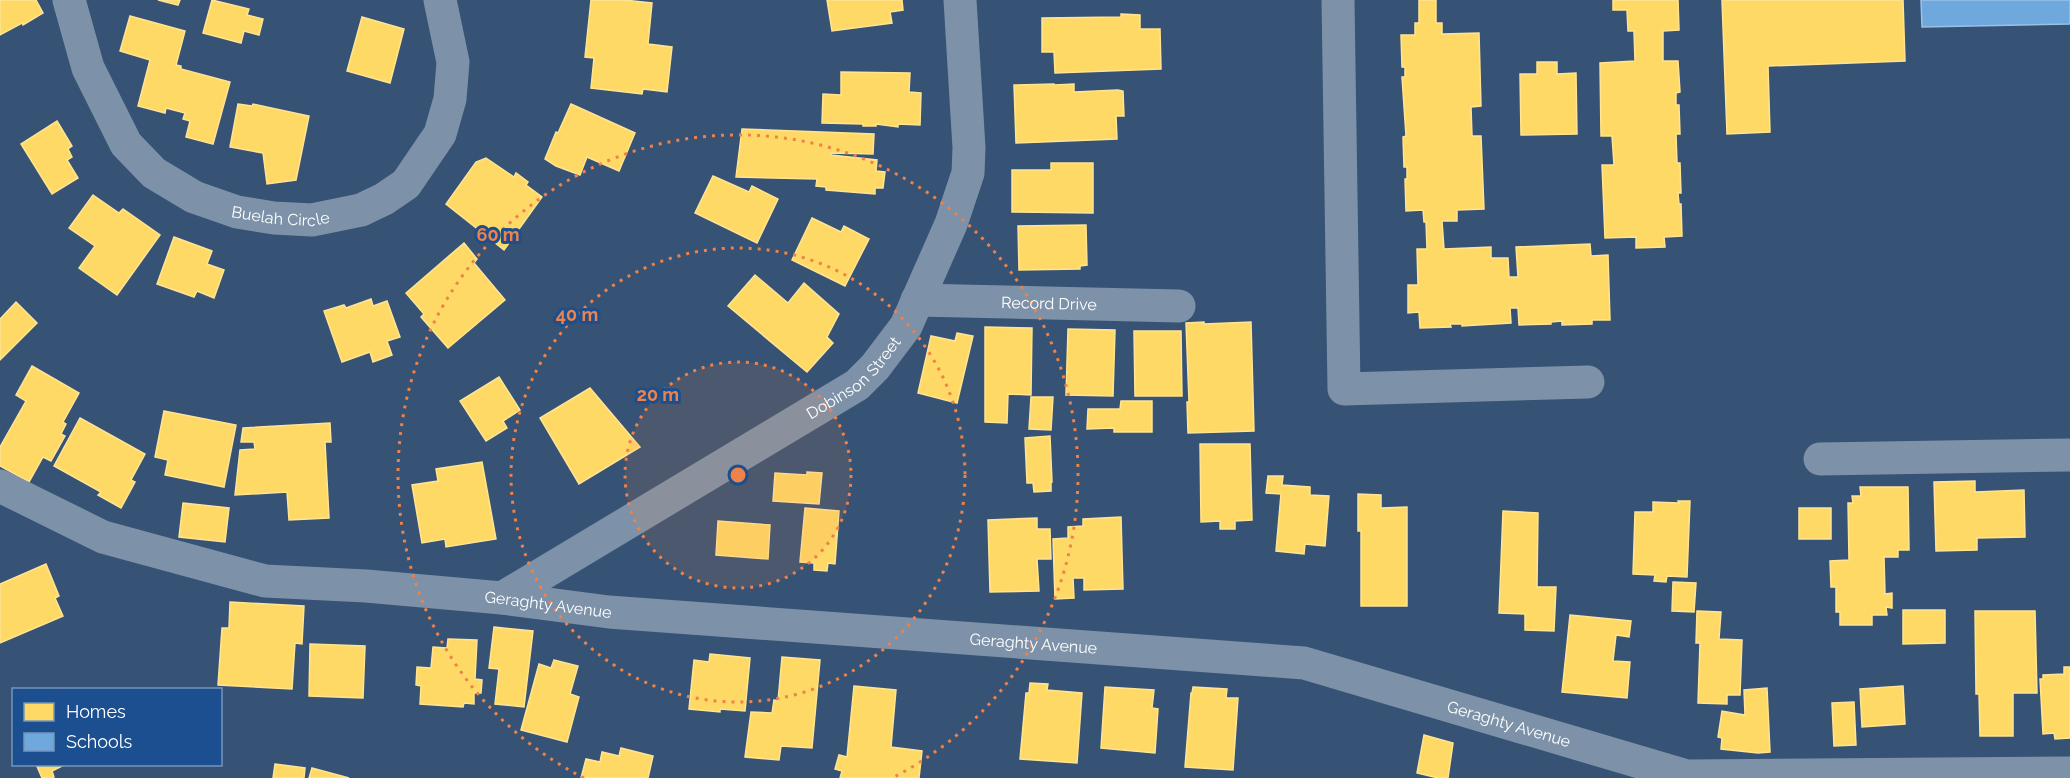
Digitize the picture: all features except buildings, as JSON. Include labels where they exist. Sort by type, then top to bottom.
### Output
[{"type":"street","name":"Buelah Circle","points":[[69,0],[88,68],[126,144],[154,173],[194,197],[237,212],[274,218],[312,220],[361,210],[399,189],[406,184],[440,134],[450,99],[453,62],[440,0]]},
{"type":"street","name":"Dobinson Street","points":[[502,598],[857,384],[875,368],[906,326],[951,224],[968,173],[969,148],[960,0]]},
{"type":"street","points":[[1338,0],[1344,389],[1588,382]]},
{"type":"street","name":"Record Drive","points":[[917,300],[1179,306]]},
{"type":"street","points":[[1820,459],[2070,455]]},
{"type":"street","name":"Geraghty Avenue","points":[[0,486],[104,537],[265,581],[366,586],[502,598],[609,612],[1304,663],[1687,776],[2070,773]]}]
